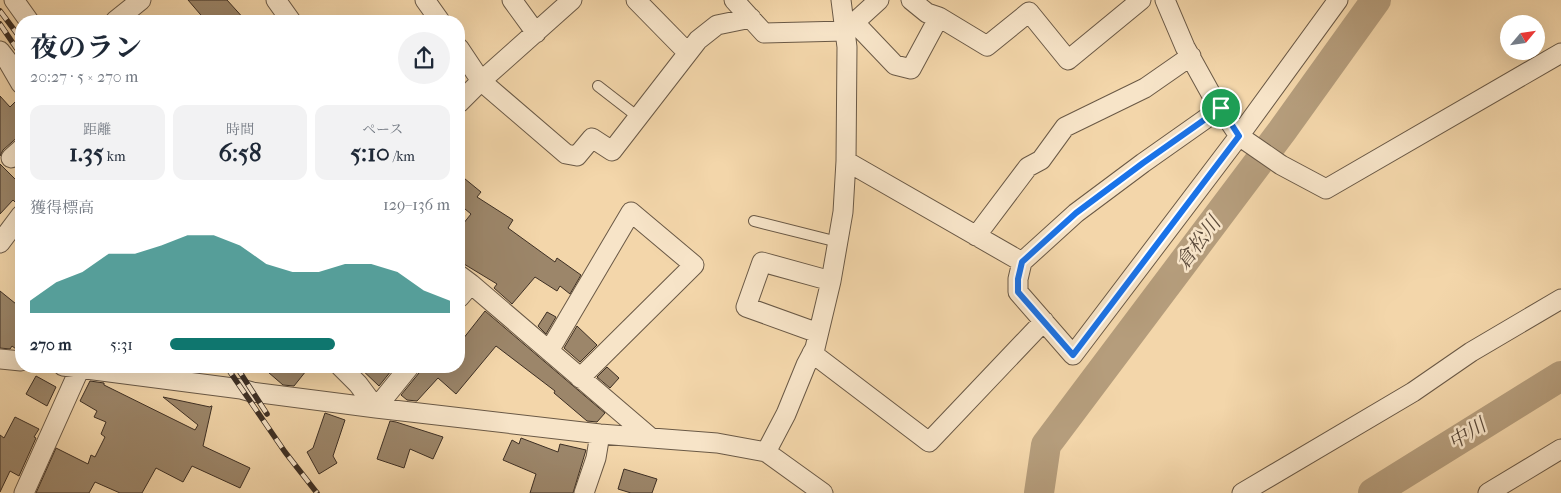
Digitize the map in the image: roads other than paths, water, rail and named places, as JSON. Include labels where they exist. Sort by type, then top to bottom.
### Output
[{"type":"street","points":[[14,0],[25,15]]},
{"type":"street","points":[[122,15],[141,0]]},
{"type":"street","points":[[276,0],[287,15]]},
{"type":"street","points":[[425,0],[436,15]]},
{"type":"street","points":[[512,0],[536,33]]},
{"type":"street","points":[[465,97],[572,0]]},
{"type":"street","points":[[636,0],[688,53]]},
{"type":"street","points":[[734,0],[764,32],[850,27],[879,0]]},
{"type":"street","points":[[766,452],[786,414],[812,353],[831,281],[843,212],[846,160],[847,47],[850,27],[841,0]]},
{"type":"street","points":[[911,0],[927,13],[939,17],[987,46],[1029,12],[1068,60],[1141,0]]},
{"type":"street","points":[[1165,0],[1191,56],[1221,108],[1242,138],[1277,162],[1326,189],[1561,53]]},
{"type":"street","points":[[1221,108],[1076,213],[1022,262],[1018,279],[1018,292],[1073,355],[1242,138],[1338,0]]},
{"type":"street","points":[[850,27],[895,65],[911,69],[939,17]]},
{"type":"street","points":[[465,57],[481,81],[566,154],[577,156],[592,138],[612,151],[698,40],[717,25],[751,18]]},
{"type":"street","points":[[0,51],[15,74]]},
{"type":"street","points":[[976,236],[1028,167],[1041,160],[1065,127],[1146,88],[1191,56]]},
{"type":"street","points":[[846,160],[1022,262]]},
{"type":"street","points":[[549,351],[631,212],[694,265],[580,378]]},
{"type":"street","points":[[0,243],[15,223]]},
{"type":"street","points":[[818,333],[746,307],[762,262],[831,281]]},
{"type":"street","points":[[465,288],[549,351],[650,438]]},
{"type":"street","points":[[1242,493],[1412,392],[1471,352],[1561,299]]},
{"type":"street","points":[[812,353],[929,442],[1044,321]]},
{"type":"street","points":[[0,359],[15,360]]},
{"type":"street","points":[[24,493],[70,373]]},
{"type":"street","points":[[116,373],[376,408],[600,434],[717,443],[766,452],[823,493]]},
{"type":"street","points":[[347,373],[376,408]]},
{"type":"street","points":[[376,408],[404,373]]},
{"type":"street","points":[[584,493],[596,458],[600,434]]},
{"type":"street","points":[[1488,493],[1561,449]]},
{"type":"lane","points":[[598,86],[638,117]]},
{"type":"lane","points":[[754,221],[838,242]]},
{"type":"waterway","name":"倉松川","points":[[1039,493],[1046,445],[1282,131],[1376,0]]},
{"type":"waterway","name":"中川","points":[[1373,493],[1561,376]]},
{"type":"railway","points":[[0,11],[15,31]]},
{"type":"railway","points":[[0,24],[15,46]]},
{"type":"railway","points":[[231,373],[285,452],[317,493]]},
{"type":"railway","points":[[241,373],[267,414]]}]
